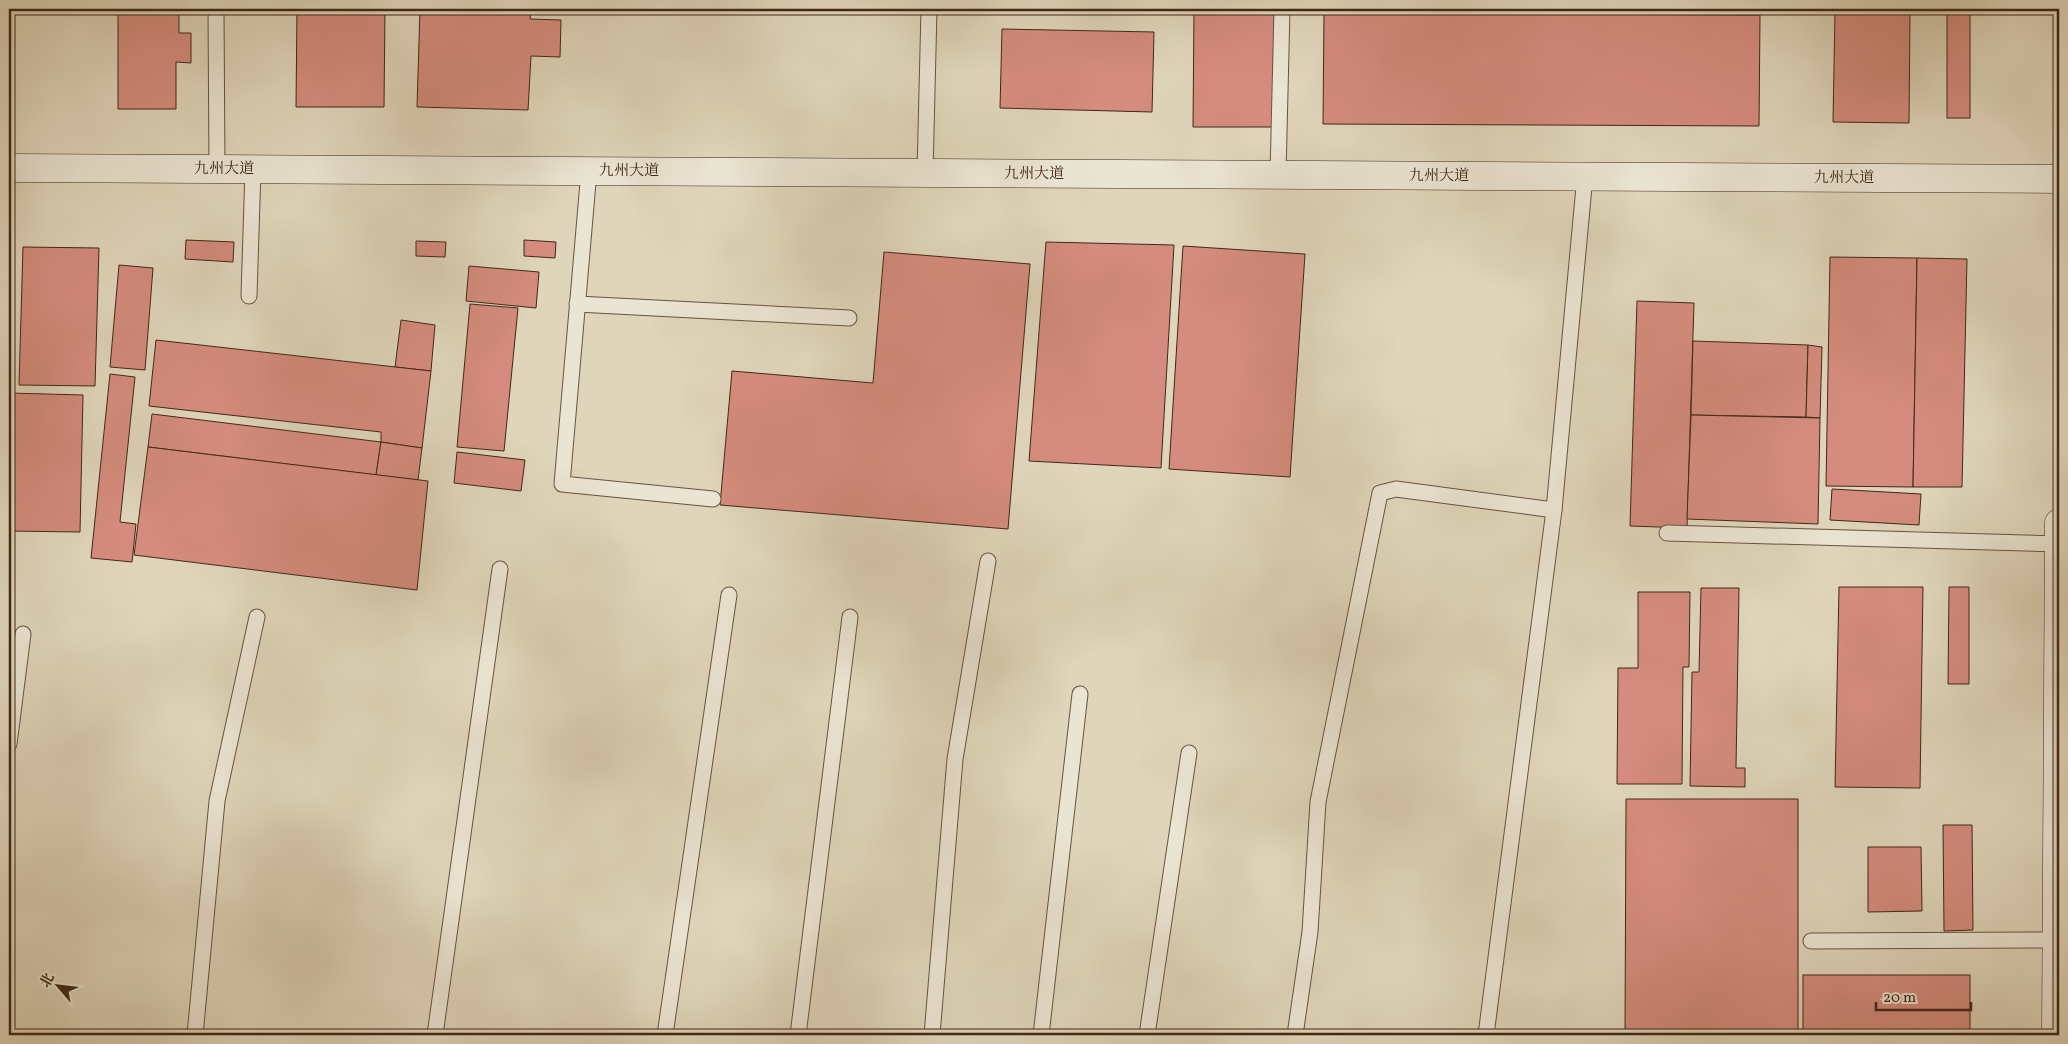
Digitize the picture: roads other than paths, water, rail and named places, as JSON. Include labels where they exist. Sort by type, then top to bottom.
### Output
[{"type":"street","name":"九州大道","points":[[9,168],[2059,179]]},
{"type":"street","points":[[2056,1035],[2059,524]]},
{"type":"lane","points":[[216,9],[217,170]]},
{"type":"lane","points":[[925,173],[929,9]]},
{"type":"lane","points":[[1278,175],[1282,9]]},
{"type":"lane","points":[[249,296],[253,170]]},
{"type":"lane","points":[[589,171],[562,484],[713,499]]},
{"type":"lane","points":[[1486,1035],[1554,510],[1585,176]]},
{"type":"lane","points":[[577,304],[849,318]]},
{"type":"lane","points":[[1295,1035],[1310,932],[1318,802],[1380,493],[1396,489],[1554,510]]},
{"type":"lane","points":[[1667,533],[2059,544]]},
{"type":"lane","points":[[932,1035],[955,759],[988,561]]},
{"type":"lane","points":[[435,1035],[500,569]]},
{"type":"lane","points":[[665,1035],[728,595]]},
{"type":"lane","points":[[195,1035],[217,801],[257,617]]},
{"type":"lane","points":[[798,1035],[850,617]]},
{"type":"lane","points":[[9,744],[24,634]]},
{"type":"lane","points":[[1042,1035],[1080,694]]},
{"type":"lane","points":[[1148,1035],[1189,752]]},
{"type":"lane","points":[[1811,941],[2058,940]]}]
